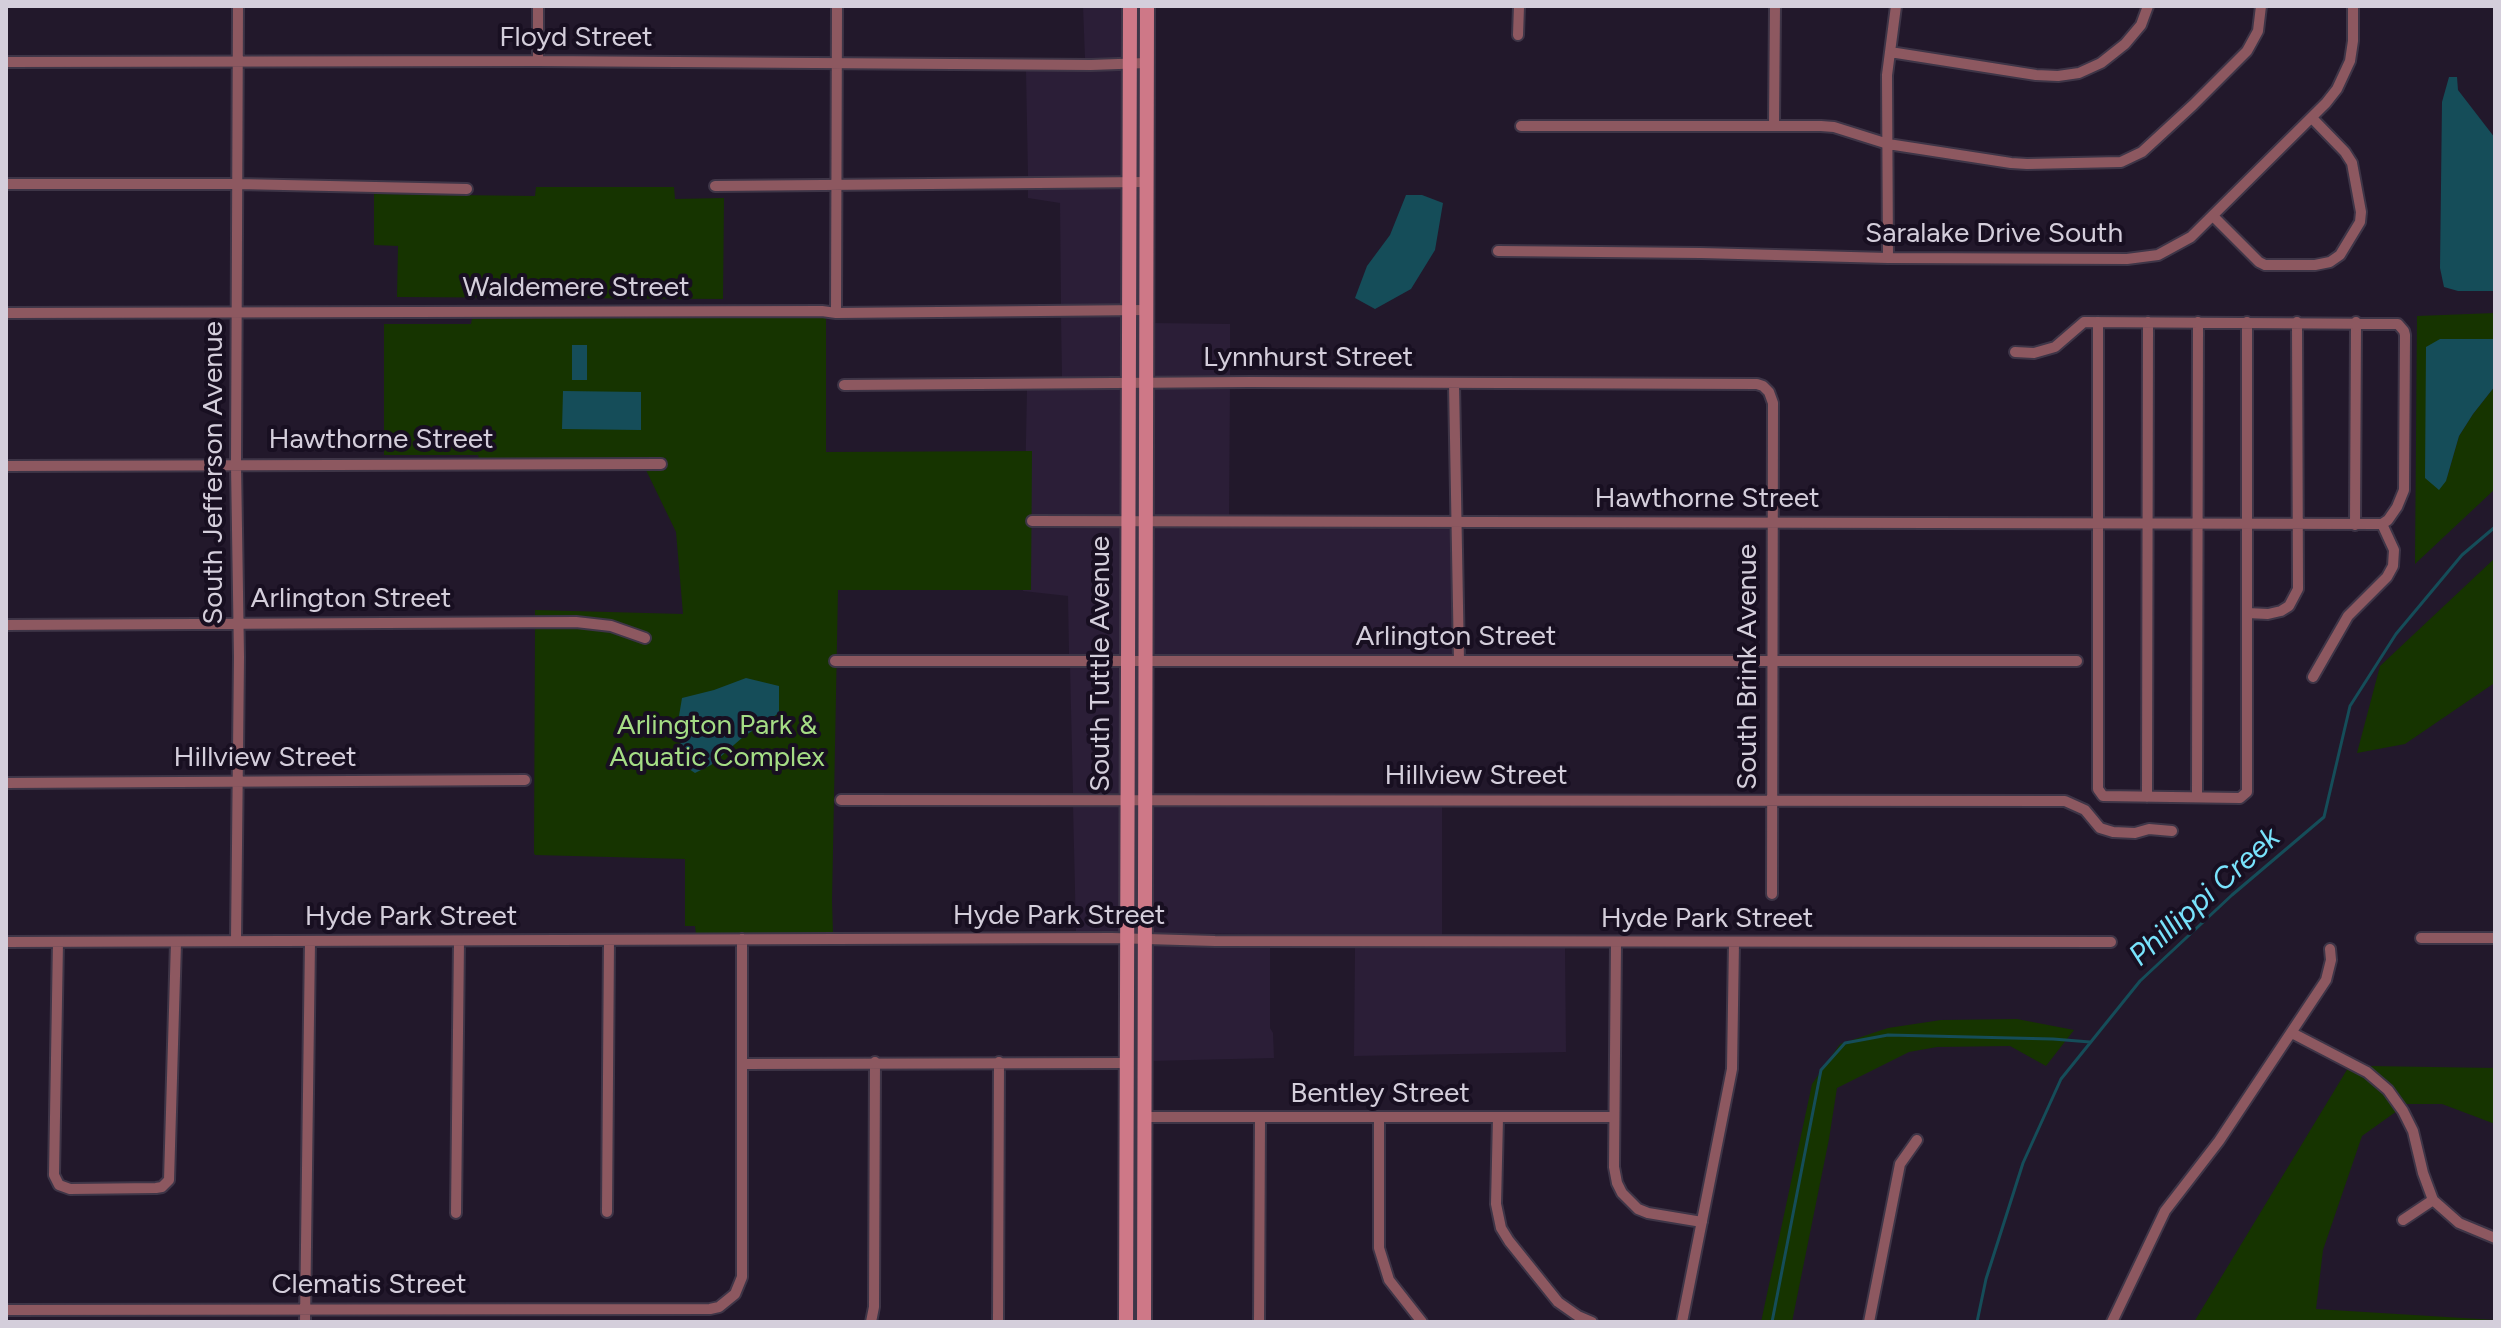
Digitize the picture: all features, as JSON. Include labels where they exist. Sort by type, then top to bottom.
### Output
[{"type":"main road","name":"South Tuttle Avenue","points":[[1126,1322],[1130,6]]},
{"type":"main road","name":"South Tuttle Avenue","points":[[1144,1322],[1147,6]]},
{"type":"street","name":"South Jefferson Avenue","points":[[236,940],[238,6]]},
{"type":"street","points":[[538,6],[538,61]]},
{"type":"street","points":[[836,313],[837,6]]},
{"type":"street","points":[[1518,35],[1519,6]]},
{"type":"street","points":[[1774,126],[1775,6]]},
{"type":"street","points":[[1888,258],[1887,75],[1896,6]]},
{"type":"street","points":[[1890,52],[2036,75],[2079,73],[2101,63],[2125,44],[2141,25],[2148,6]]},
{"type":"street","points":[[1521,126],[1834,127],[1888,144],[2027,164],[2111,164],[2131,159],[2142,152],[2247,51],[2258,31],[2261,6]]},
{"type":"street","name":"Saralake Drive South","points":[[1498,251],[1888,258],[2140,259],[2158,255],[2183,243],[2213,216],[2337,89],[2345,74],[2353,41],[2353,6]]},
{"type":"street","name":"Floyd Street","points":[[6,62],[1146,63]]},
{"type":"street","points":[[2213,216],[2265,265],[2315,265],[2330,262],[2340,255],[2360,222],[2352,163],[2312,118]]},
{"type":"street","points":[[715,186],[1146,182]]},
{"type":"street","points":[[6,184],[238,184],[467,189]]},
{"type":"street","name":"Waldemere Street","points":[[6,313],[1145,310]]},
{"type":"street","points":[[2015,352],[2047,350],[2063,341],[2084,322],[2398,324],[2405,335],[2404,490],[2397,507],[2382,524],[2394,550],[2393,566],[2387,577],[2348,616],[2313,677]]},
{"type":"street","points":[[2098,322],[2098,789],[2103,796],[2147,797],[2243,797],[2247,792],[2247,322]]},
{"type":"street","points":[[2147,797],[2148,322]]},
{"type":"street","points":[[2197,797],[2198,322]]},
{"type":"street","points":[[2247,613],[2277,613],[2289,606],[2299,581],[2297,322]]},
{"type":"street","points":[[2355,525],[2356,322]]},
{"type":"street","name":"Lynnhurst Street","points":[[844,385],[1129,382],[1757,384],[1769,392]]},
{"type":"street","points":[[1454,383],[1459,661]]},
{"type":"street","name":"South Brink Avenue","points":[[1769,392],[1773,403],[1772,894]]},
{"type":"street","name":"Hawthorne Street","points":[[6,466],[661,464]]},
{"type":"street","name":"Hawthorne Street","points":[[1032,521],[2382,524]]},
{"type":"street","name":"Arlington Street","points":[[6,625],[576,622],[611,626],[645,638]]},
{"type":"street","name":"Arlington Street","points":[[835,661],[2077,661]]},
{"type":"street","name":"Hillview Street","points":[[6,783],[525,780]]},
{"type":"street","name":"Hillview Street","points":[[841,800],[2065,801],[2085,810],[2100,828],[2113,832],[2172,831]]},
{"type":"street","points":[[2421,938],[2495,938]]},
{"type":"street","points":[[742,939],[743,1064],[1127,1063]]},
{"type":"street","name":"Hyde Park Street","points":[[6,942],[742,939],[2111,942]]},
{"type":"street","points":[[607,1212],[609,940]]},
{"type":"street","points":[[305,1322],[310,941]]},
{"type":"street","points":[[456,1213],[459,941]]},
{"type":"street","points":[[58,942],[54,1175],[59,1185],[70,1189],[156,1188],[169,1180],[176,942]]},
{"type":"street","points":[[1616,942],[1614,1173],[1622,1193],[1648,1213],[1702,1222]]},
{"type":"street","points":[[1682,1322],[1732,1069],[1734,942]]},
{"type":"street","points":[[2112,1322],[2175,1194],[2219,1141],[2326,980],[2330,949]]},
{"type":"street","points":[[2292,1033],[2367,1072],[2388,1090],[2413,1131],[2433,1200],[2459,1223],[2495,1238]]},
{"type":"street","points":[[871,1322],[874,1307],[875,1062]]},
{"type":"street","points":[[998,1322],[999,1062]]},
{"type":"street","name":"Clematis Street","points":[[6,1310],[719,1307],[730,1300],[742,1277],[743,1064]]},
{"type":"street","name":"Bentley Street","points":[[1145,1117],[1614,1117]]},
{"type":"street","points":[[1259,1322],[1260,1118]]},
{"type":"street","points":[[1379,1118],[1379,1248],[1389,1280],[1422,1322]]},
{"type":"street","points":[[1498,1118],[1496,1204],[1501,1228],[1558,1302],[1592,1322]]},
{"type":"street","points":[[1869,1322],[1900,1164],[1917,1140]]},
{"type":"street","points":[[2403,1220],[2433,1200]]},
{"type":"shaded area","points":[[1083,6],[1125,6],[1125,58],[1085,59]]},
{"type":"shaded area","points":[[1125,70],[1123,177],[1028,177],[1026,71]]},
{"type":"shaded area","points":[[2449,77],[2457,77],[2458,90],[2495,138],[2495,291],[2458,291],[2444,287],[2440,268],[2442,102]]},
{"type":"shaded area","points":[[1028,189],[1123,189],[1123,304],[1061,305],[1060,203],[1028,198]]},
{"type":"shaded area","points":[[1406,195],[1422,195],[1443,203],[1435,250],[1411,289],[1375,309],[1355,298],[1367,266],[1390,235]]},
{"type":"shaded area","points":[[1123,316],[1124,376],[1062,377],[1061,317]]},
{"type":"shaded area","points":[[1151,323],[1230,324],[1230,376],[1152,376]]},
{"type":"shaded area","points":[[2440,339],[2495,339],[2495,386],[2459,436],[2446,481],[2439,490],[2425,478],[2426,347]]},
{"type":"shaded area","points":[[572,345],[587,345],[587,380],[572,380]]},
{"type":"shaded area","points":[[1152,388],[1230,388],[1229,516],[1151,515]]},
{"type":"shaded area","points":[[1027,389],[1124,389],[1122,515],[1027,515],[1027,527],[1122,527],[1121,654],[1069,654],[1068,596],[1023,591]]},
{"type":"shaded area","points":[[563,391],[641,392],[641,430],[562,429]]},
{"type":"shaded area","points":[[1151,527],[1452,528],[1454,655],[1149,654]]},
{"type":"shaded area","points":[[1070,666],[1121,666],[1121,793],[1073,793]]},
{"type":"shaded area","points":[[746,678],[779,686],[779,713],[743,737],[711,765],[695,773],[683,765],[678,722],[682,698]]},
{"type":"shaded area","points":[[1073,805],[1121,805],[1122,932],[1076,932]]},
{"type":"shaded area","points":[[1150,805],[1442,805],[1442,936],[1150,933]]},
{"type":"shaded area","points":[[1150,945],[1270,947],[1270,1028],[1274,1058],[1150,1061]]},
{"type":"shaded area","points":[[1355,947],[1565,948],[1566,1052],[1354,1056]]},
{"type":"green space","points":[[536,187],[674,187],[675,199],[724,198],[723,299],[397,297],[398,246],[374,245],[374,194],[535,196]]},
{"type":"green space","points":[[2495,313],[2495,339],[2476,339],[2446,481],[2459,436],[2495,386],[2495,489],[2415,564],[2417,316]]},
{"type":"green space","name":"Arlington Park & Aquatic Complex","points":[[826,317],[826,452],[1032,451],[1031,590],[838,590],[833,933],[696,934],[695,926],[685,926],[685,859],[534,853],[535,629],[635,628],[601,618],[535,617],[535,610],[683,614],[676,532],[646,470],[666,470],[666,458],[384,455],[384,324],[471,324],[472,319]]},
{"type":"green space","points":[[2495,558],[2493,684],[2405,744],[2357,753],[2380,666]]},
{"type":"green space","points":[[2017,1019],[2074,1030],[2046,1066],[2010,1046],[1937,1047],[1909,1052],[1837,1088],[1792,1322],[1761,1322],[1812,1084],[1840,1044],[1888,1028],[1941,1020]]},
{"type":"green space","points":[[2369,1066],[2495,1068],[2495,1124],[2442,1104],[2406,1104],[2392,1086]]},
{"type":"green space","points":[[2348,1068],[2378,1087],[2397,1111],[2362,1136],[2323,1250],[2316,1309],[2495,1322],[2194,1322]]},
{"type":"waterway","name":"Phillippi Creek","points":[[1977,1322],[1986,1279],[2023,1163],[2061,1079],[2140,981],[2232,895],[2324,817],[2350,706],[2396,634],[2462,555],[2495,527]]},
{"type":"waterway","points":[[1772,1322],[1821,1070],[1845,1043],[1888,1035],[2090,1042]]}]
